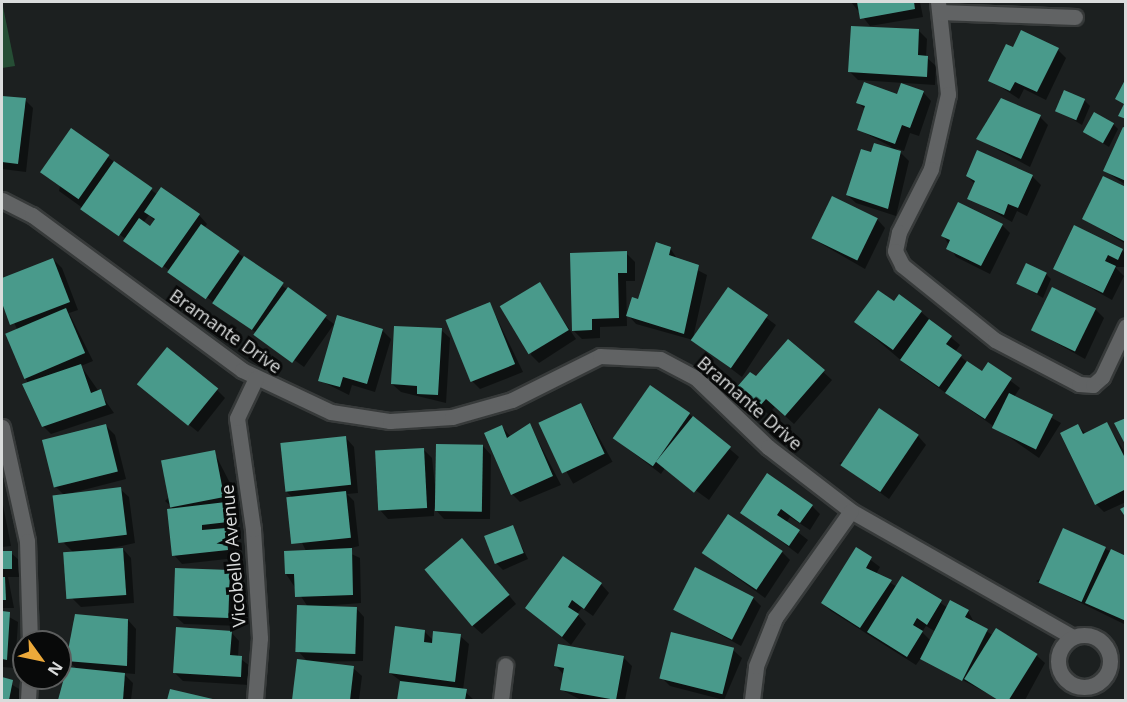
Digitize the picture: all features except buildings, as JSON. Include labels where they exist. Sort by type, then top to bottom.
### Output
[{"type":"street","points":[[1075,17],[939,7],[948,94],[942,131],[895,251],[922,284],[995,340],[1068,379],[1093,386],[1106,372],[1125,326]]},
{"type":"street","name":"Bramante Drive","points":[[2,200],[32,215],[256,378],[331,412],[418,421],[512,400],[600,356],[640,354],[696,378],[768,447],[850,511],[1073,637]]},
{"type":"street","name":"Vicobello Avenue","points":[[255,700],[260,638],[254,540],[237,418],[256,378]]},
{"type":"street","points":[[2,427],[27,541],[30,630]]},
{"type":"street","points":[[752,700],[756,666],[775,618],[850,511]]},
{"type":"street","points":[[501,700],[505,665]]},
{"type":"green space","points":[[2,2],[15,66],[2,68]]}]
